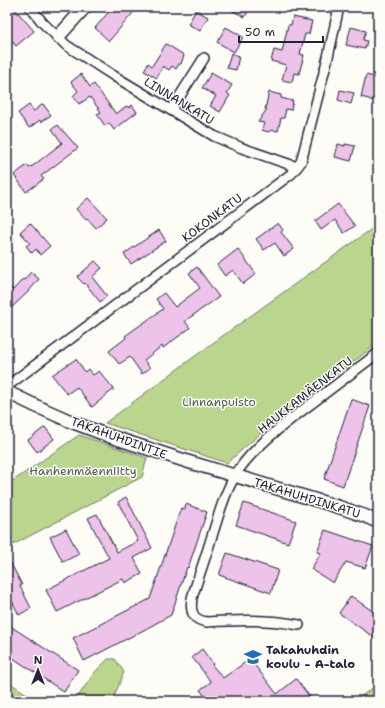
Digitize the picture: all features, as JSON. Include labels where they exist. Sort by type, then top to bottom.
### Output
[{"type":"street","name":"LINNANKATU","points":[[30,7],[43,23],[66,45],[101,68],[214,136],[242,148],[297,167]]},
{"type":"street","points":[[58,37],[85,7]]},
{"type":"street","name":"KOKONKATU","points":[[7,387],[291,174],[301,162],[340,7]]},
{"type":"street","points":[[171,110],[204,58]]},
{"type":"street","name":"HAUKKAMÄENKATU","points":[[299,625],[260,620],[202,622],[192,613],[191,603],[193,592],[223,504],[235,476],[250,456],[279,428],[378,353]]},
{"type":"street","name":"TAKAHUHDINTIE","points":[[7,392],[66,419],[109,436],[235,476]]},
{"type":"street","name":"TAKAHUHDINKATU","points":[[235,476],[339,507],[378,522]]},
{"type":"green space","name":"Linnanpuisto","points":[[378,215],[378,343],[275,421],[227,463],[105,423],[210,345],[373,228]]},
{"type":"green space","name":"Hanhenmäenniitty","points":[[79,435],[147,458],[142,477],[7,548],[7,485]]},
{"type":"green space","points":[[108,659],[115,659],[124,672],[114,697],[114,701],[75,701],[94,673]]},
{"type":"green space","points":[[7,681],[33,698],[34,701],[8,701]]},
{"type":"green space","points":[[375,686],[378,690],[378,701],[355,701]]},
{"type":"building","points":[[7,7],[13,7],[34,31],[16,46],[7,35]]},
{"type":"building","points":[[113,7],[138,7],[109,41],[95,28]]},
{"type":"building","points":[[225,7],[250,7],[245,17]]},
{"type":"building","points":[[196,10],[208,17],[200,31],[188,24]]},
{"type":"building","points":[[293,17],[312,21],[309,34],[305,34],[300,54],[304,55],[299,74],[294,73],[292,82],[282,80],[286,65],[271,61],[274,50],[282,52],[288,25],[291,25]]},
{"type":"building","points":[[226,27],[243,37],[234,52],[217,42]]},
{"type":"building","points":[[351,27],[366,31],[363,40],[367,41],[365,49],[346,45]]},
{"type":"building","points":[[166,44],[184,55],[181,64],[179,64],[176,69],[172,66],[169,70],[163,66],[157,78],[144,71],[148,63],[152,66]]},
{"type":"building","points":[[231,53],[239,56],[236,70],[227,68]]},
{"type":"building","points":[[211,73],[232,85],[227,93],[230,95],[220,112],[210,106],[216,96],[202,88]]},
{"type":"building","points":[[81,74],[90,87],[94,84],[116,114],[127,106],[129,108],[132,105],[137,112],[114,130],[109,123],[105,126],[97,114],[101,112],[90,97],[79,104],[73,96],[78,91],[71,82]]},
{"type":"building","points":[[366,75],[378,78],[378,98],[375,101],[361,97]]},
{"type":"building","points":[[340,90],[354,93],[351,104],[338,100]]},
{"type":"building","points":[[269,92],[281,95],[281,98],[293,101],[291,110],[286,109],[284,118],[281,118],[278,131],[272,130],[268,132],[262,130],[264,123],[258,122],[267,109],[265,109]]},
{"type":"building","points":[[43,104],[51,115],[41,122],[40,120],[29,128],[18,113],[29,105],[34,111]]},
{"type":"building","points":[[58,125],[78,148],[41,176],[44,179],[26,192],[14,175],[27,165],[29,168],[34,165],[62,143],[52,129]]},
{"type":"building","points":[[338,144],[355,146],[351,161],[335,157]]},
{"type":"building","points":[[88,198],[107,218],[96,228],[76,209]]},
{"type":"building","points":[[338,204],[355,226],[344,233],[335,220],[321,230],[315,221]]},
{"type":"building","points":[[30,223],[50,246],[40,255],[36,249],[32,253],[26,246],[30,243],[20,232]]},
{"type":"building","points":[[278,223],[283,230],[281,232],[294,249],[284,256],[275,243],[264,250],[256,239]]},
{"type":"building","points":[[159,230],[166,241],[131,264],[124,254]]},
{"type":"building","points":[[238,249],[256,274],[243,284],[233,270],[225,276],[217,265]]},
{"type":"building","points":[[95,261],[102,268],[92,277],[107,296],[100,302],[85,283],[84,284],[77,277]]},
{"type":"building","points":[[197,267],[219,297],[185,321],[190,328],[163,348],[162,346],[144,360],[150,368],[142,374],[130,357],[119,364],[109,351],[126,338],[125,336],[163,309],[156,299],[164,293],[175,307],[200,288],[189,273]]},
{"type":"building","points":[[31,272],[39,279],[7,312],[7,283],[13,290]]},
{"type":"building","points":[[76,359],[85,372],[88,369],[93,375],[99,371],[114,389],[92,407],[77,387],[67,394],[52,375]]},
{"type":"building","points":[[351,399],[370,406],[343,486],[324,479]]},
{"type":"building","points":[[45,427],[54,439],[37,452],[28,440]]},
{"type":"building","points":[[126,497],[152,548],[134,558],[142,574],[125,583],[123,579],[57,612],[46,590],[109,558],[88,518],[97,514],[117,552],[138,541],[118,502]]},
{"type":"building","points":[[244,503],[296,521],[288,543],[236,525]]},
{"type":"building","points":[[186,504],[207,512],[171,615],[84,661],[73,638],[150,599],[181,508],[185,509]]},
{"type":"building","points":[[66,529],[79,554],[63,562],[50,537]]},
{"type":"building","points":[[325,530],[373,546],[365,568],[346,562],[333,583],[311,569],[321,553],[317,552]]},
{"type":"building","points":[[227,553],[278,570],[271,593],[219,575]]},
{"type":"building","points":[[7,556],[22,585],[20,586],[31,608],[19,615],[10,597],[7,599]]},
{"type":"building","points":[[351,596],[378,615],[378,640],[339,613]]},
{"type":"building","points":[[7,624],[78,670],[64,692],[7,654]]},
{"type":"building","name":"Takahuhdin koulu - A-talo","points":[[202,649],[213,664],[212,665],[223,678],[250,659],[277,694],[296,679],[313,701],[209,701],[200,690],[211,682],[192,657]]},
{"type":"place","name":"Takahuhdin koulu - A-talo","points":[[253,657]]}]
